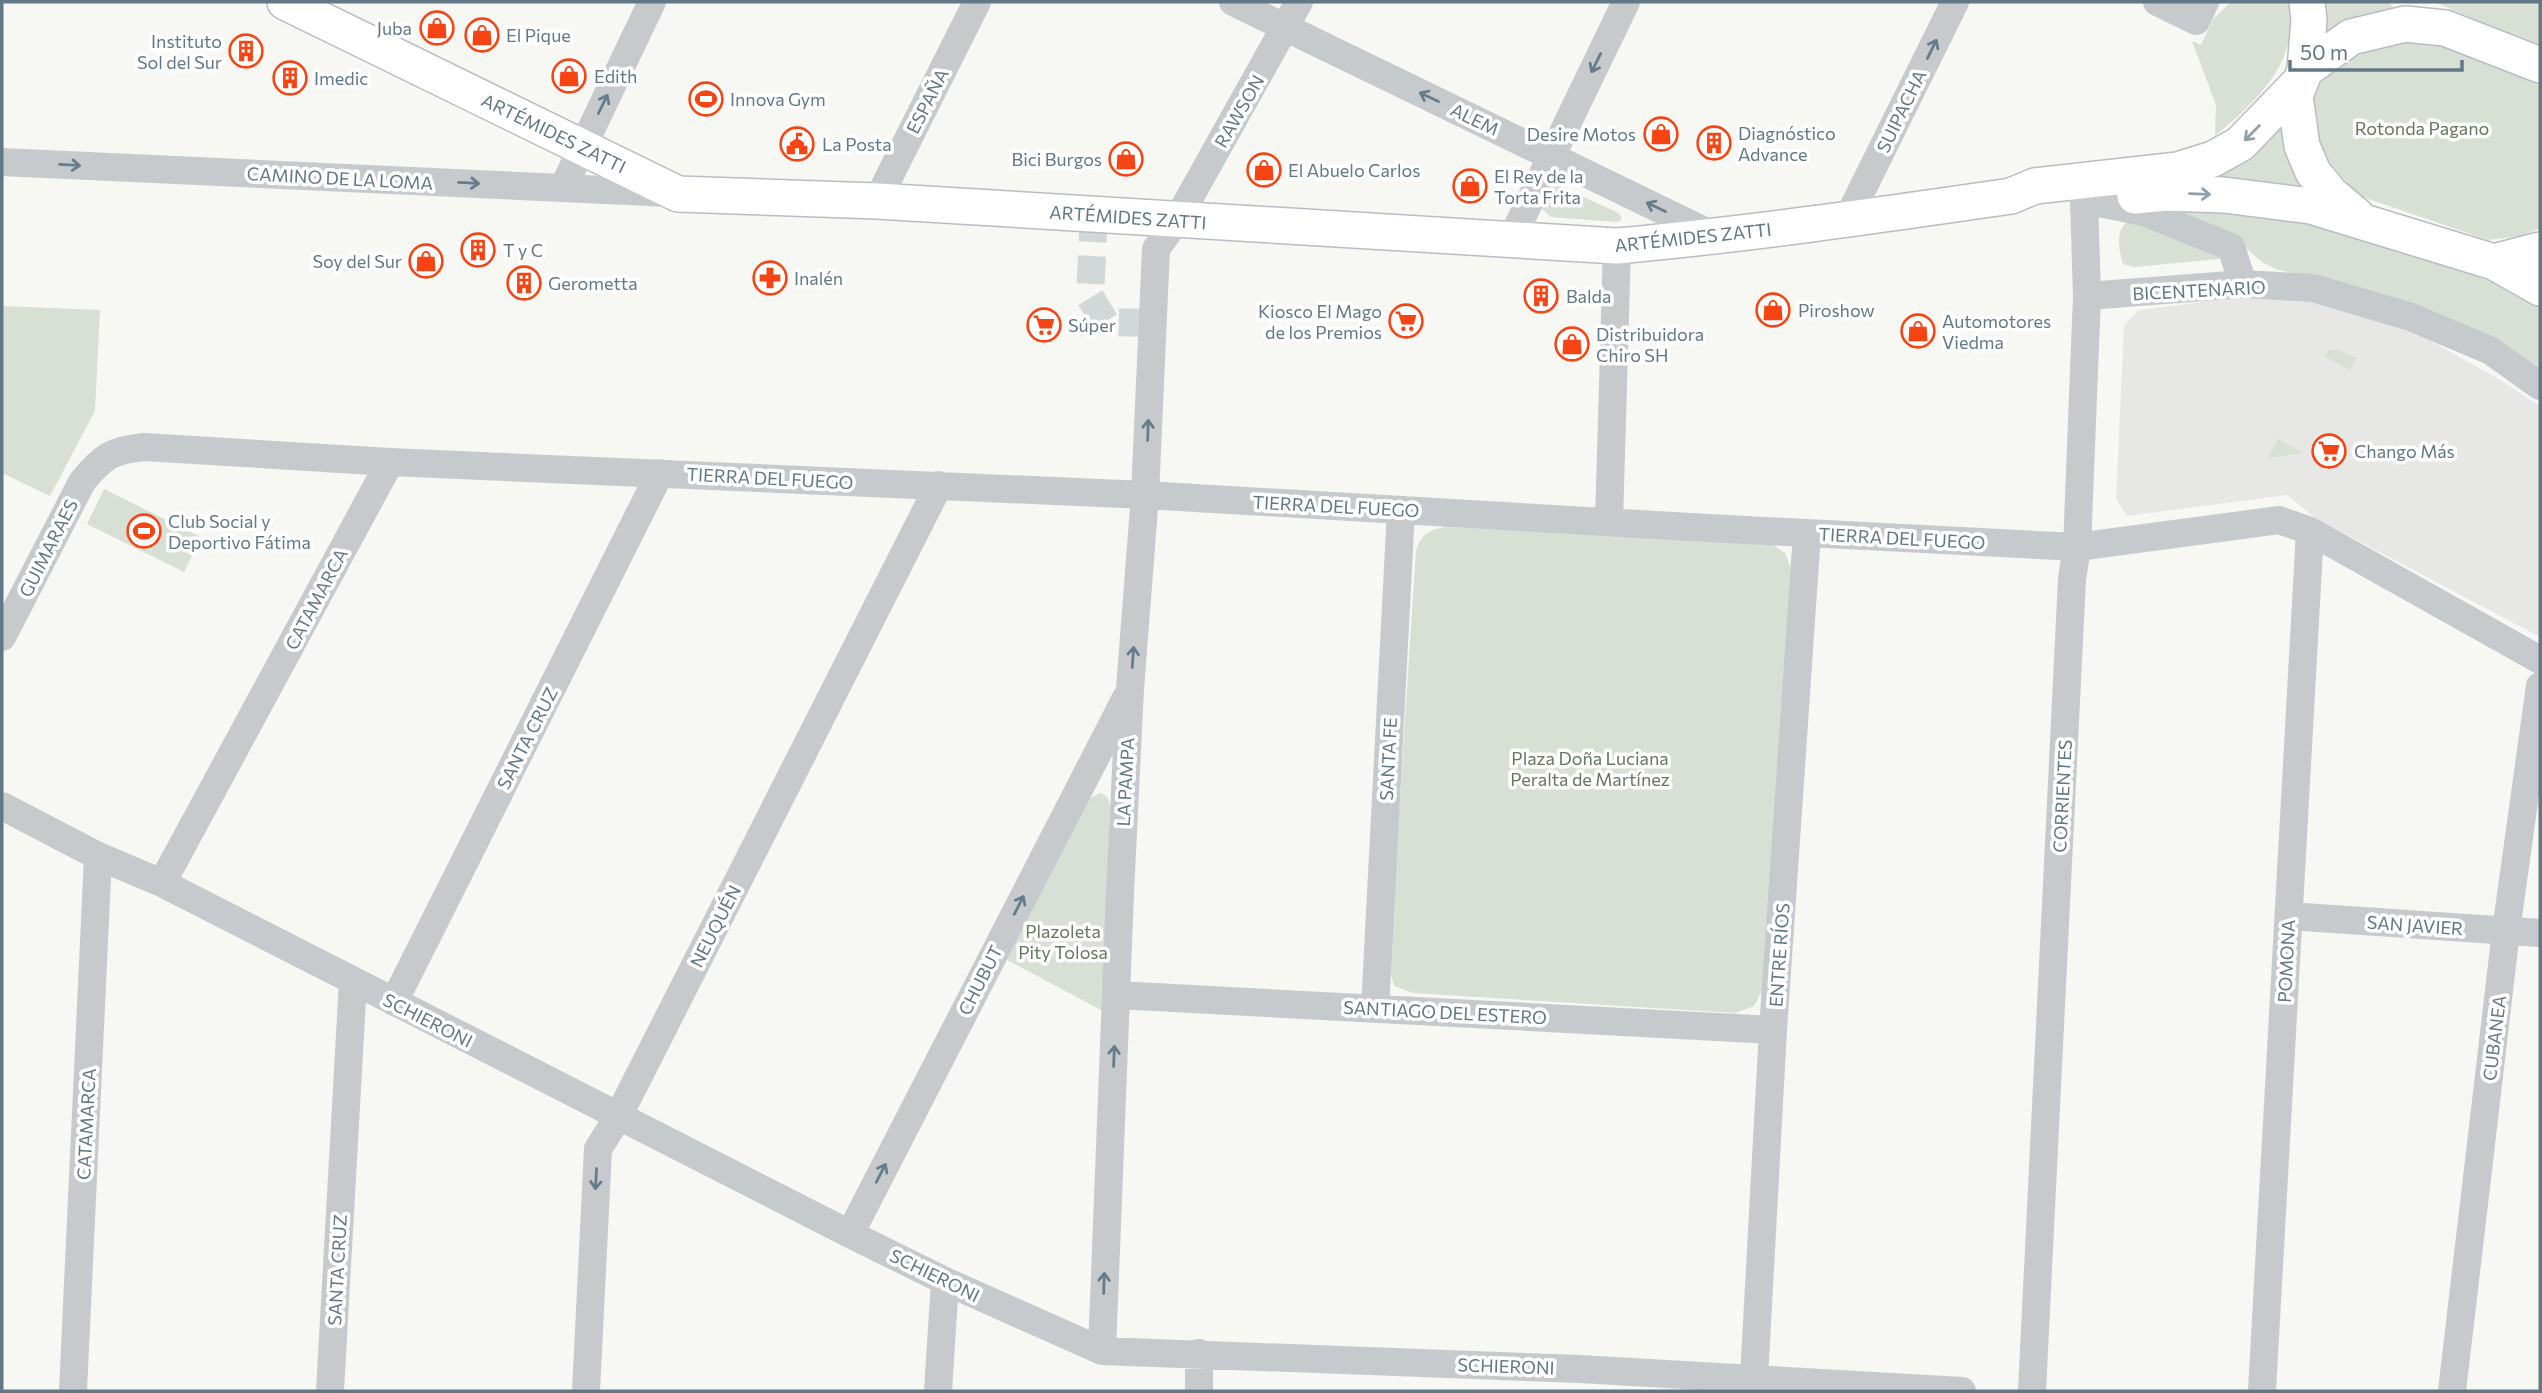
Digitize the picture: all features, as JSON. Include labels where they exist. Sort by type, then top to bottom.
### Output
[{"type":"main road","points":[[2307,2],[2308,20],[2302,77],[2295,96],[2302,146],[2313,172],[2331,194],[2360,219],[2494,262],[2540,288]]},
{"type":"main road","points":[[2405,2],[2445,29],[2540,65]]},
{"type":"main road","name":"ARTÉMIDES ZATTI","points":[[307,6],[678,194],[877,201],[1617,246],[1717,237],[1847,220],[2011,196],[2035,186],[2178,170],[2213,159],[2240,144],[2302,77]]},
{"type":"main road","points":[[2302,77],[2351,37],[2406,24],[2445,29]]},
{"type":"main road","name":"ARTÉMIDES ZATTI","points":[[2011,196],[2033,203],[2166,193],[2224,195],[2311,205],[2360,219]]},
{"type":"main road","points":[[2494,262],[2540,250]]},
{"type":"street","points":[[563,188],[652,2]]},
{"type":"street","name":"ESPAÑA","points":[[877,201],[977,2]]},
{"type":"street","name":"ALEM","points":[[1233,2],[1717,237]]},
{"type":"street","name":"RAWSON","points":[[1177,220],[1299,2]]},
{"type":"street","points":[[1511,240],[1626,2]]},
{"type":"street","name":"SUIPACHA","points":[[1847,220],[1955,2]]},
{"type":"street","points":[[2157,2],[2198,8]]},
{"type":"street","name":"CAMINO DE LA LOMA","points":[[2,162],[678,194]]},
{"type":"street","points":[[2084,200],[2144,212],[2231,247],[2243,284]]},
{"type":"street","name":"CORRIENTES","points":[[2032,1391],[2072,579],[2077,547],[2087,296],[2084,200]]},
{"type":"street","name":"LA PAMPA","points":[[1102,1351],[1130,689],[1145,495],[1156,249],[1177,220]]},
{"type":"street","points":[[1609,522],[1617,246]]},
{"type":"street","name":"BICENTENARIO","points":[[2087,296],[2243,284],[2312,288],[2411,317],[2491,351],[2540,386]]},
{"type":"street","name":"TIERRA DEL FUEGO","points":[[98,461],[120,450],[144,447],[390,462],[1145,495],[2077,547],[2278,520],[2310,531],[2540,660]]},
{"type":"street","name":"GUIMARAES","points":[[2,637],[82,482],[98,461]]},
{"type":"street","name":"CATAMARCA","points":[[162,883],[390,462]]},
{"type":"street","name":"SANTA CRUZ","points":[[394,1003],[660,473]]},
{"type":"street","name":"NEUQUÉN","points":[[586,1391],[598,1149],[618,1117],[939,485]]},
{"type":"street","name":"SANTA FE","points":[[1375,1009],[1401,510]]},
{"type":"street","name":"POMONA","points":[[2263,1391],[2310,531]]},
{"type":"street","name":"ENTRE RÍOS","points":[[1754,1378],[1773,1030],[1807,533]]},
{"type":"street","name":"CUBANEA","points":[[2452,1391],[2506,931],[2540,686]]},
{"type":"street","name":"CHUBUT","points":[[849,1234],[1130,689]]},
{"type":"street","name":"SCHIERONI","points":[[2,806],[98,856],[162,883],[849,1234],[945,1281],[1102,1351],[1199,1353],[1580,1380],[1754,1378],[1798,1386],[1962,1391]]},
{"type":"street","name":"CATAMARCA","points":[[73,1391],[98,856]]},
{"type":"street","name":"SAN JAVIER","points":[[2289,916],[2540,933]]},
{"type":"street","name":"SANTA CRUZ","points":[[330,1391],[352,981]]},
{"type":"street","name":"SANTIAGO DEL ESTERO","points":[[1117,996],[1773,1030]]},
{"type":"street","points":[[938,1391],[945,1281]]},
{"type":"street","points":[[1199,1353],[1199,1391]]},
{"type":"shaded area","name":"Chango Más","points":[[2242,297],[2314,302],[2401,324],[2540,406],[2540,637],[2315,518],[2287,495],[2127,516],[2116,499],[2124,325],[2139,310]]},
{"type":"green space","points":[[2231,2],[2292,2],[2291,27],[2286,51],[2272,79],[2251,104],[2215,136],[2216,105],[2192,41],[2201,45],[2213,19]]},
{"type":"green space","points":[[2317,2],[2386,2],[2393,6],[2391,13],[2326,37],[2318,34]]},
{"type":"green space","points":[[2435,2],[2540,2],[2540,47],[2504,33]]},
{"type":"green space","name":"Rotonda Pagano","points":[[2413,42],[2444,46],[2540,85],[2540,228],[2521,236],[2488,240],[2357,195],[2314,143],[2312,85],[2327,68],[2380,43]]},
{"type":"green space","points":[[2274,128],[2284,131],[2313,192],[2215,179],[2233,167]]},
{"type":"green space","points":[[1553,185],[1619,213],[1622,220],[1617,222],[1551,217],[1540,207]]},
{"type":"green space","points":[[2174,207],[2222,211],[2316,226],[2408,251],[2497,284],[2540,305],[2540,375],[2317,278],[2278,270],[2262,262],[2234,238],[2187,220]]},
{"type":"green space","points":[[2131,221],[2223,252],[2219,259],[2134,267],[2123,264],[2119,246],[2120,233]]},
{"type":"green space","points":[[2,306],[100,310],[95,411],[50,496],[2,473]]},
{"type":"green space","points":[[2336,349],[2357,358],[2350,370],[2324,356],[2329,350]]},
{"type":"green space","points":[[2278,439],[2303,453],[2268,458]]},
{"type":"green space","name":"Club Social y Deportivo Fátima","points":[[104,489],[201,537],[184,572],[87,524]]},
{"type":"green space","name":"Plaza Doña Luciana Peralta de Martínez","points":[[1446,527],[1770,543],[1785,553],[1791,569],[1764,987],[1754,1006],[1735,1013],[1413,993],[1394,986],[1389,967],[1416,550],[1427,534]]},
{"type":"green space","name":"Plazoleta Pity Tolosa","points":[[1101,793],[1107,797],[1110,805],[1103,1011],[1007,960],[1090,798]]},
{"type":"tunnel","points":[[1094,214],[1090,297],[1105,322],[1152,323]]},
{"type":"place","name":"Juba","points":[[437,28]]},
{"type":"place","name":"El Pique","points":[[482,35]]},
{"type":"place","name":"Instituto Sol del Sur","points":[[246,51]]},
{"type":"place","name":"Edith","points":[[569,76]]},
{"type":"place","name":"Imedic","points":[[290,78]]},
{"type":"place","name":"Innova Gym","points":[[706,99]]},
{"type":"place","name":"Desire Motos","points":[[1661,134]]},
{"type":"place","name":"Diagnóstico Advance","points":[[1714,143]]},
{"type":"place","name":"La Posta","points":[[797,144]]},
{"type":"place","name":"Bici Burgos","points":[[1126,159]]},
{"type":"place","name":"El Abuelo Carlos","points":[[1264,170]]},
{"type":"place","name":"El Rey de la Torta Frita","points":[[1470,186]]},
{"type":"place","name":"T y C","points":[[478,250]]},
{"type":"place","name":"Soy del Sur","points":[[426,261]]},
{"type":"place","name":"Inalén","points":[[770,278]]},
{"type":"place","name":"Gerometta","points":[[524,283]]},
{"type":"place","name":"Balda","points":[[1541,296]]},
{"type":"place","name":"Piroshow","points":[[1773,310]]},
{"type":"place","name":"Kiosco El Mago de los Premios","points":[[1406,321]]},
{"type":"place","name":"Súper","points":[[1044,325]]},
{"type":"place","name":"Automotores Viedma","points":[[1918,331]]},
{"type":"place","name":"Distribuidora Chiro SH","points":[[1572,344]]},
{"type":"place","name":"Chango Más","points":[[2329,451]]},
{"type":"place","name":"Club Social y Deportivo Fátima","points":[[144,531]]}]
